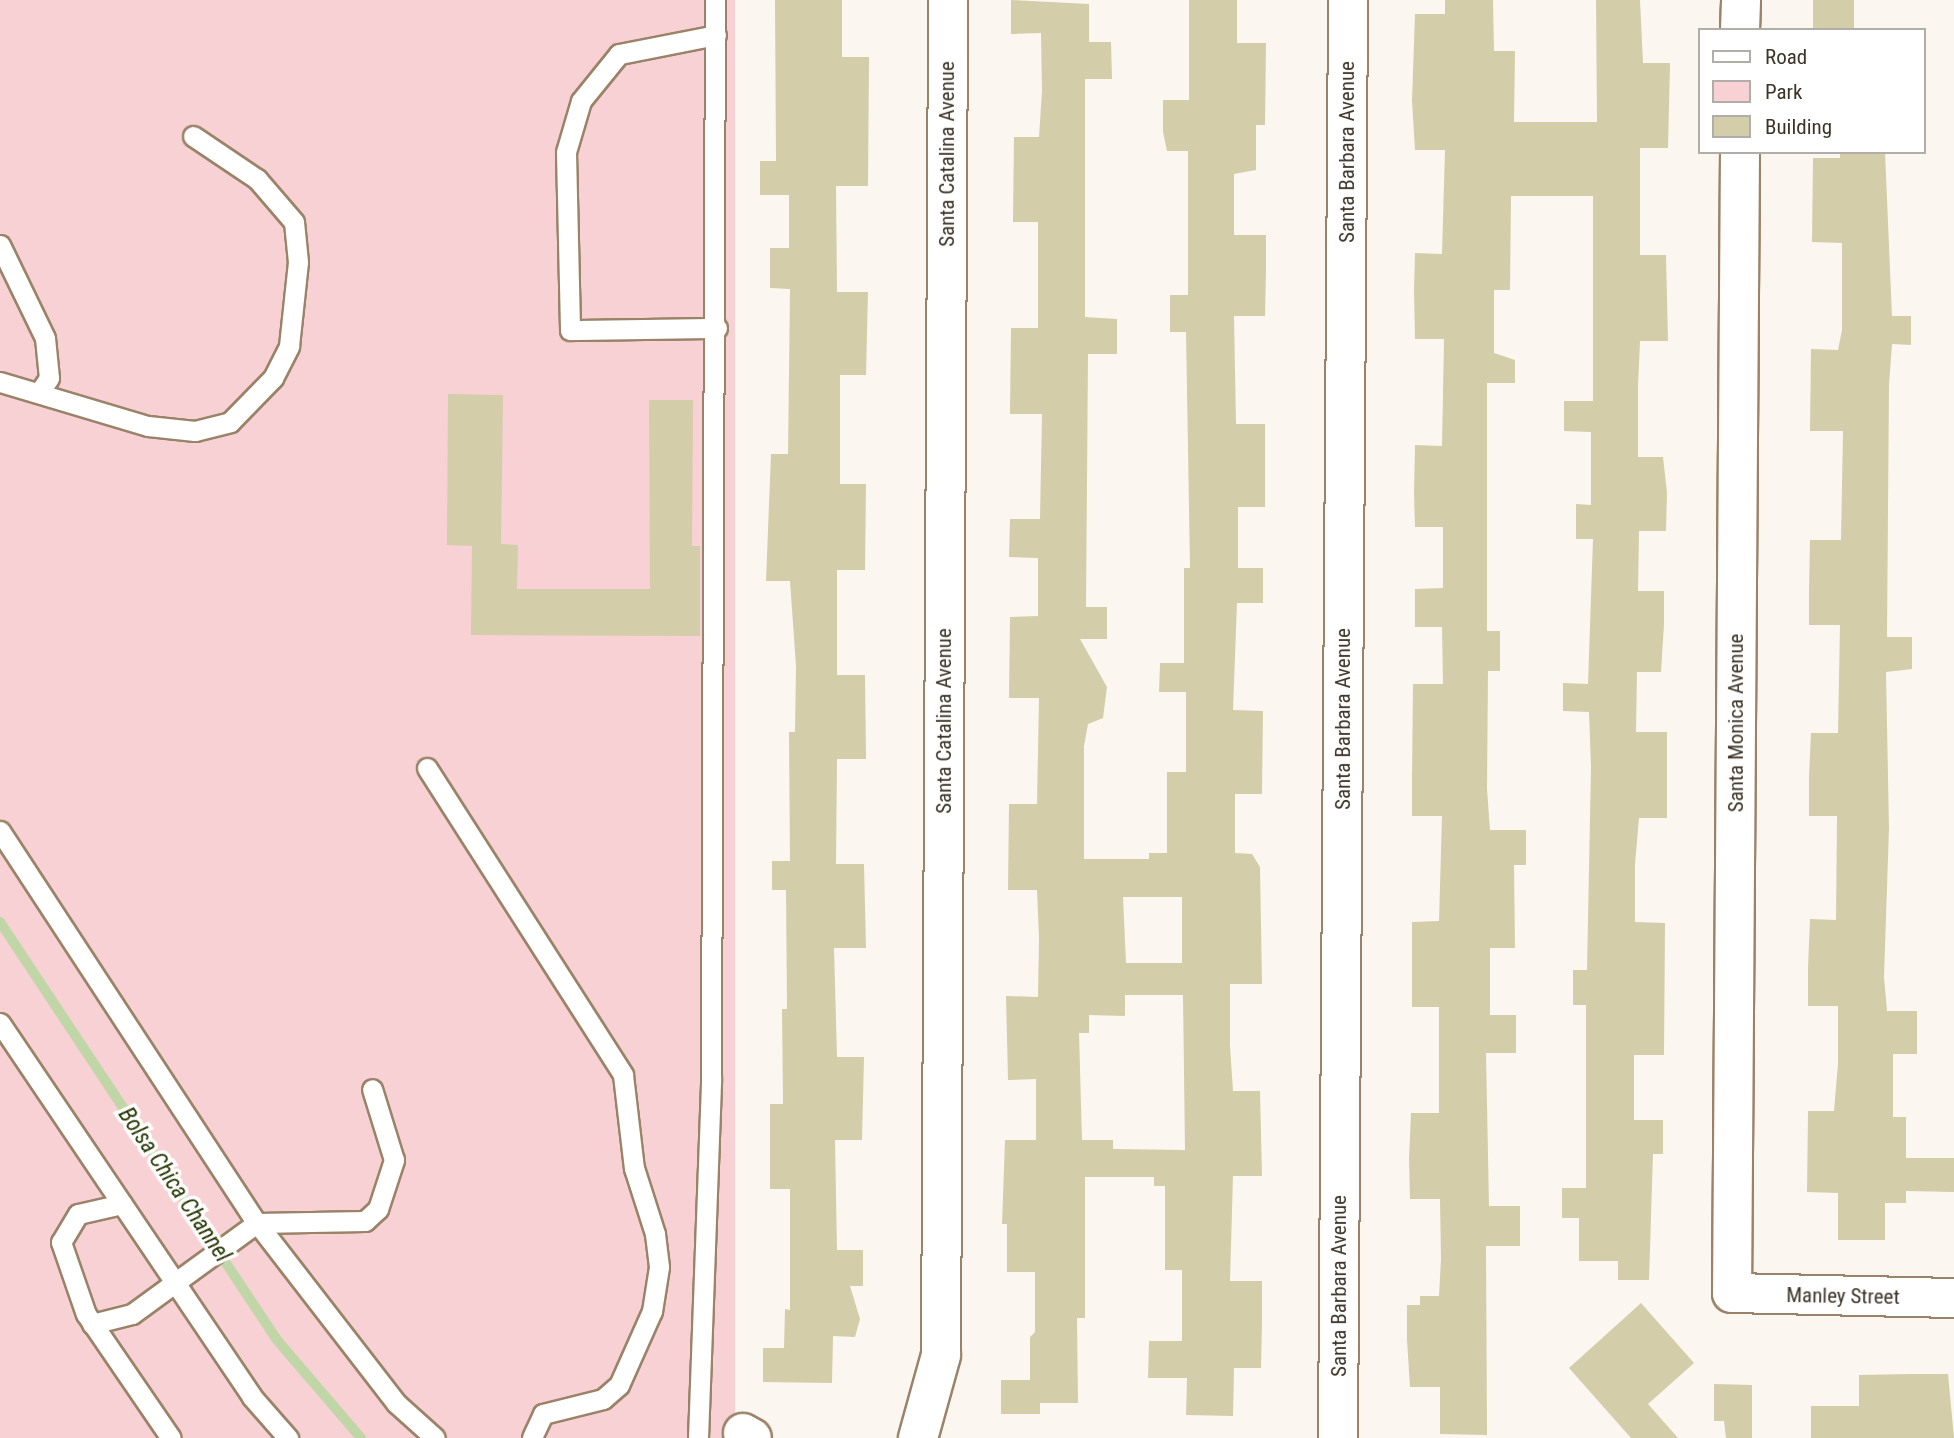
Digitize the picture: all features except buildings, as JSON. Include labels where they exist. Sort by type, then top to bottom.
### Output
[{"type":"street","name":"Santa Catalina Avenue","points":[[918,1438],[941,1355],[948,0]]},
{"type":"street","name":"Santa Barbara Avenue","points":[[1338,1438],[1348,0]]},
{"type":"street","points":[[1740,28],[1741,0]]},
{"type":"street","name":"Santa Monica Avenue","points":[[1732,1293],[1740,154]]},
{"type":"street","name":"Manley Street","points":[[1732,1293],[1954,1298]]},
{"type":"lane","points":[[698,1438],[711,1079],[717,328],[715,0]]},
{"type":"lane","points":[[716,35],[619,54],[582,101],[566,152],[570,330],[717,328]]},
{"type":"lane","points":[[0,382],[19,392],[39,393],[148,426],[195,430],[230,422],[273,378],[289,346],[298,262],[294,222],[257,179],[193,136]]},
{"type":"lane","points":[[0,245],[44,338],[49,378],[39,393]]},
{"type":"lane","points":[[427,768],[624,1075],[634,1168],[655,1234],[659,1267],[652,1311],[632,1362],[603,1399],[543,1414],[532,1438]]},
{"type":"lane","points":[[0,831],[251,1227],[396,1403],[435,1438]]},
{"type":"lane","points":[[0,1023],[122,1204],[181,1275],[252,1397],[288,1438]]},
{"type":"lane","points":[[92,1324],[132,1314],[181,1275],[251,1227],[365,1222],[378,1209],[394,1160],[372,1089]]},
{"type":"lane","points":[[122,1204],[78,1214],[61,1242],[92,1324],[171,1438]]},
{"type":"green space","points":[[0,0],[735,0],[735,1438],[0,1438]]},
{"type":"waterway","name":"Bolsa Chica Channel","points":[[0,922],[277,1340],[361,1438]]}]
